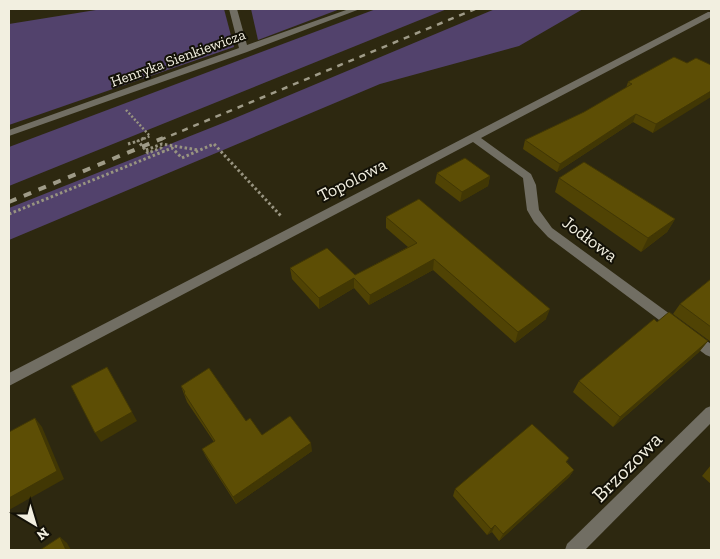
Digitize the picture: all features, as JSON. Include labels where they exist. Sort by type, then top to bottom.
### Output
[{"type":"street","points":[[233,9],[244,50]]},
{"type":"street","name":"Henryka Sienkiewicza","points":[[9,133],[356,9]]},
{"type":"street","name":"Topolowa","points":[[9,380],[711,14]]},
{"type":"street","name":"Jodłowa","points":[[474,138],[527,176],[530,183],[532,209],[552,234],[711,351]]},
{"type":"street","name":"Brzozowa","points":[[573,550],[711,413]]},
{"type":"path","points":[[114,96],[150,136],[128,144]]},
{"type":"path","points":[[138,141],[148,153],[161,148],[164,152]]},
{"type":"path","points":[[146,150],[162,144],[189,150],[201,150]]},
{"type":"path","points":[[9,214],[172,148],[182,158],[214,144],[295,231]]},
{"type":"shaded area","points":[[102,9],[224,9],[234,47],[9,125],[9,24]]},
{"type":"shaded area","points":[[251,9],[340,9],[258,40]]},
{"type":"shaded area","points":[[376,9],[447,9],[9,186],[9,147]]},
{"type":"shaded area","points":[[495,9],[583,9],[519,46],[380,84],[9,240],[9,208],[228,121]]},
{"type":"building","points":[[674,57],[687,63],[696,58],[711,65],[711,91],[656,124],[636,114],[560,164],[525,140],[584,112],[632,84],[628,82]]},
{"type":"building","points":[[465,158],[490,176],[462,192],[437,173]]},
{"type":"building","points":[[584,162],[675,219],[648,238],[559,178]]},
{"type":"building","points":[[419,199],[550,309],[518,332],[434,259],[370,295],[354,278],[319,298],[290,268],[327,248],[355,275],[417,243],[386,217]]},
{"type":"building","points":[[711,279],[711,327],[680,304]]},
{"type":"building","points":[[669,312],[708,341],[620,417],[579,381],[654,319],[657,322]]},
{"type":"building","points":[[107,367],[132,412],[95,433],[71,386]]},
{"type":"building","points":[[209,368],[246,421],[250,418],[262,435],[290,416],[311,443],[233,497],[202,449],[215,441],[181,386]]},
{"type":"building","points":[[35,418],[57,471],[9,498],[9,432]]},
{"type":"building","points":[[532,424],[569,458],[566,462],[574,470],[503,534],[495,525],[491,529],[455,489]]},
{"type":"building","points":[[60,537],[66,550],[40,550]]},
{"type":"railway","points":[[160,140],[475,9]]},
{"type":"railway","points":[[9,202],[163,138]]}]
